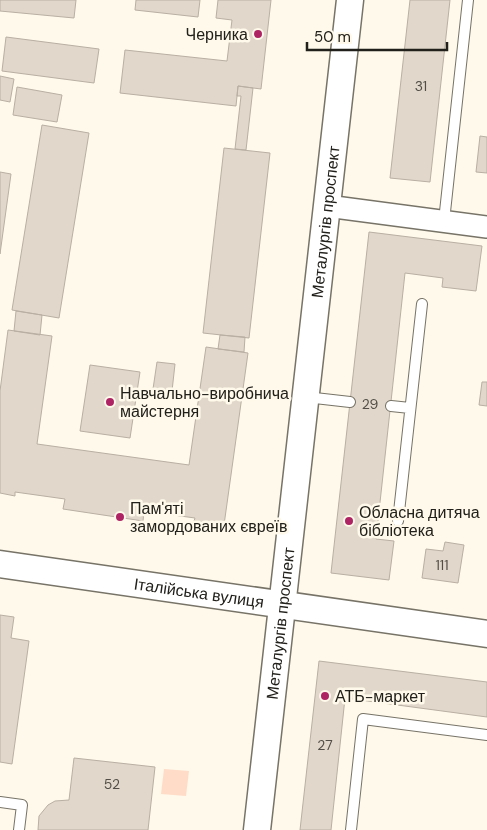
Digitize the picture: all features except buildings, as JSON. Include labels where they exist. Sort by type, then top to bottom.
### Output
[{"type":"street","name":"Металургів проспект","points":[[258,830],[350,0]]},
{"type":"street","points":[[327,206],[487,227]]},
{"type":"street","name":"Італійська вулиця","points":[[0,564],[487,634]]},
{"type":"lane","points":[[444,221],[468,0]]},
{"type":"lane","points":[[398,521],[422,304]]},
{"type":"lane","points":[[306,397],[350,402]]},
{"type":"lane","points":[[391,406],[410,408]]},
{"type":"lane","points":[[351,830],[363,719],[487,735]]},
{"type":"lane","points":[[0,802],[22,805],[19,830]]},
{"type":"shaded area","points":[[164,769],[189,771],[186,796],[161,794]]},
{"type":"place","name":"Черника","points":[[258,34]]},
{"type":"place","name":"Навчально-виробнича майстерня","points":[[110,402]]},
{"type":"place","name":"Пам'яті замордованих євреїв","points":[[120,517]]},
{"type":"place","name":"Обласна дитяча бібліотека","points":[[349,521]]},
{"type":"place","name":"АТБ-маркет","points":[[325,696]]}]
